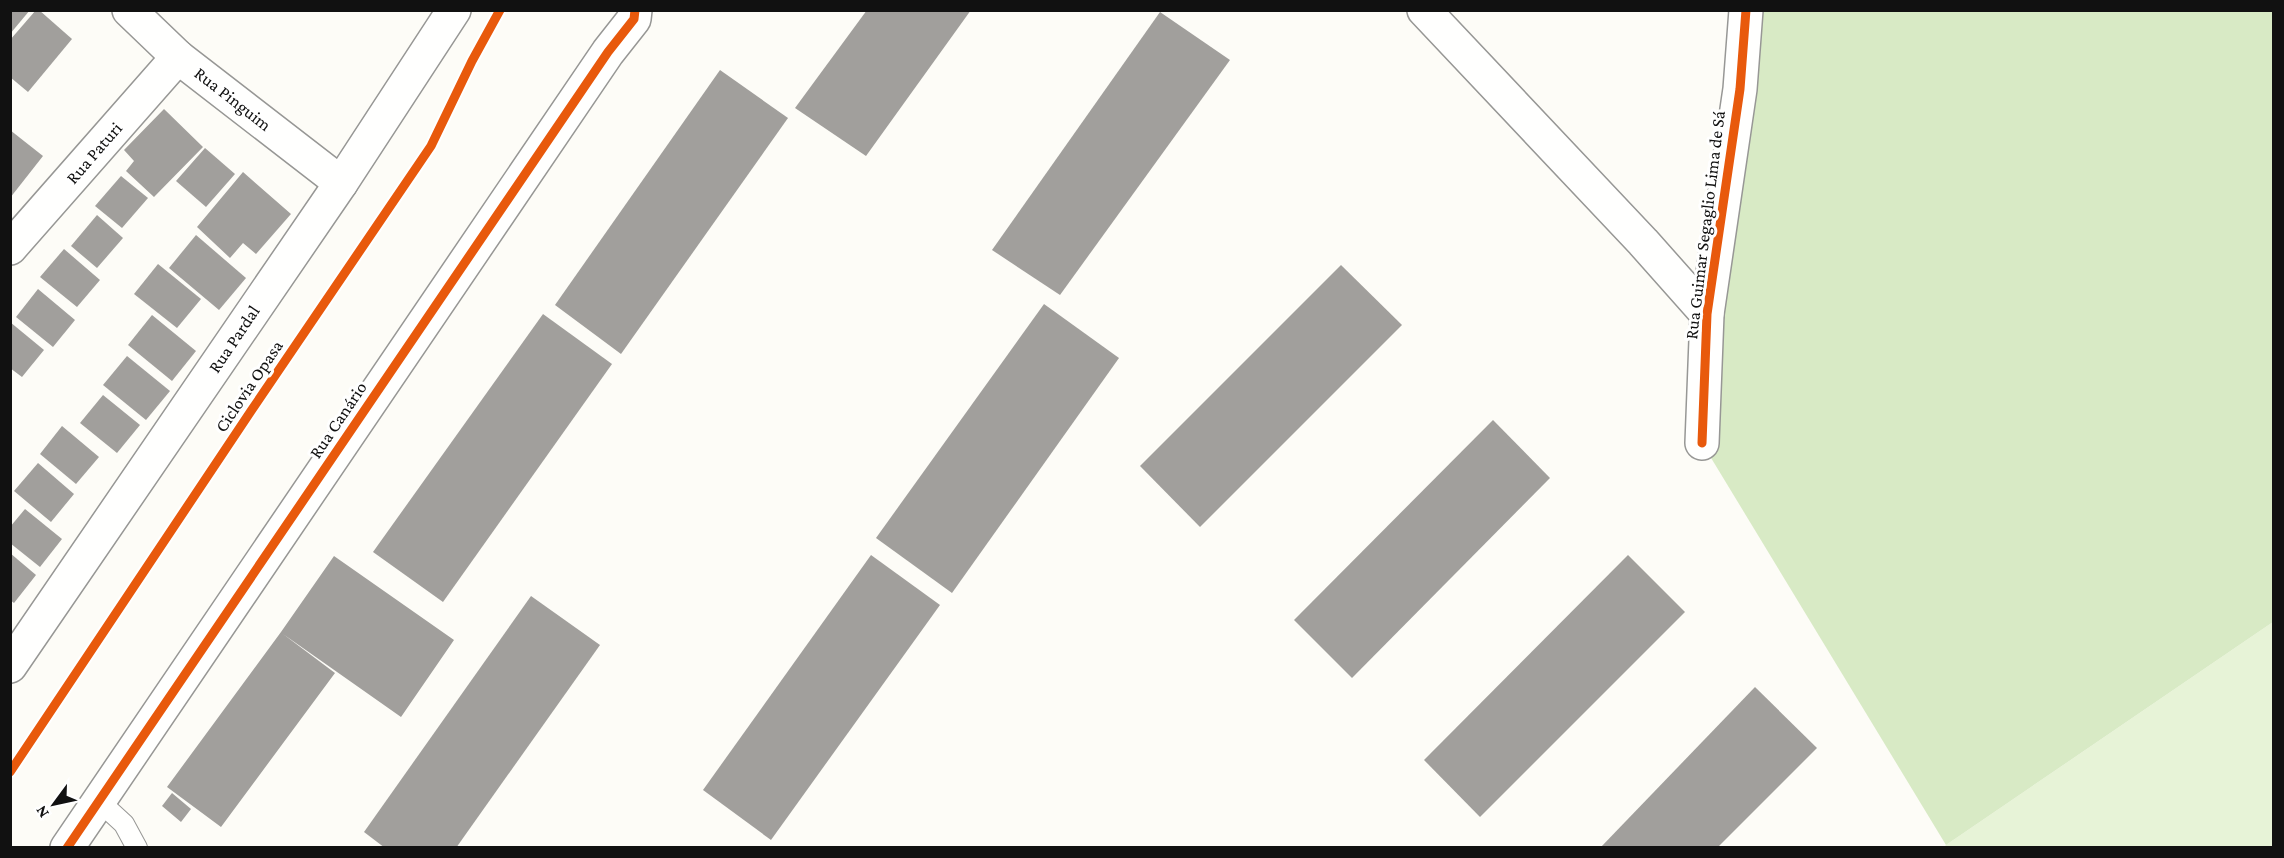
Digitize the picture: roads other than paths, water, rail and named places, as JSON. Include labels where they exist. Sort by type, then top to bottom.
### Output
[{"type":"street","name":"Rua Pinguim","points":[[129,10],[178,57],[341,183]]},
{"type":"street","name":"Rua Pardal","points":[[10,666],[341,183],[454,10]]},
{"type":"street","points":[[1424,10],[1643,242],[1707,314]]},
{"type":"street","name":"Rua Guimar Segaglio Lima de Sá","points":[[1702,443],[1707,314],[1740,88],[1746,10]]},
{"type":"street","name":"Rua Canário","points":[[67,848],[636,13]]},
{"type":"street","name":"Rua Paturi","points":[[10,248],[178,57]]},
{"type":"lane","points":[[99,801],[124,824],[137,848]]}]
